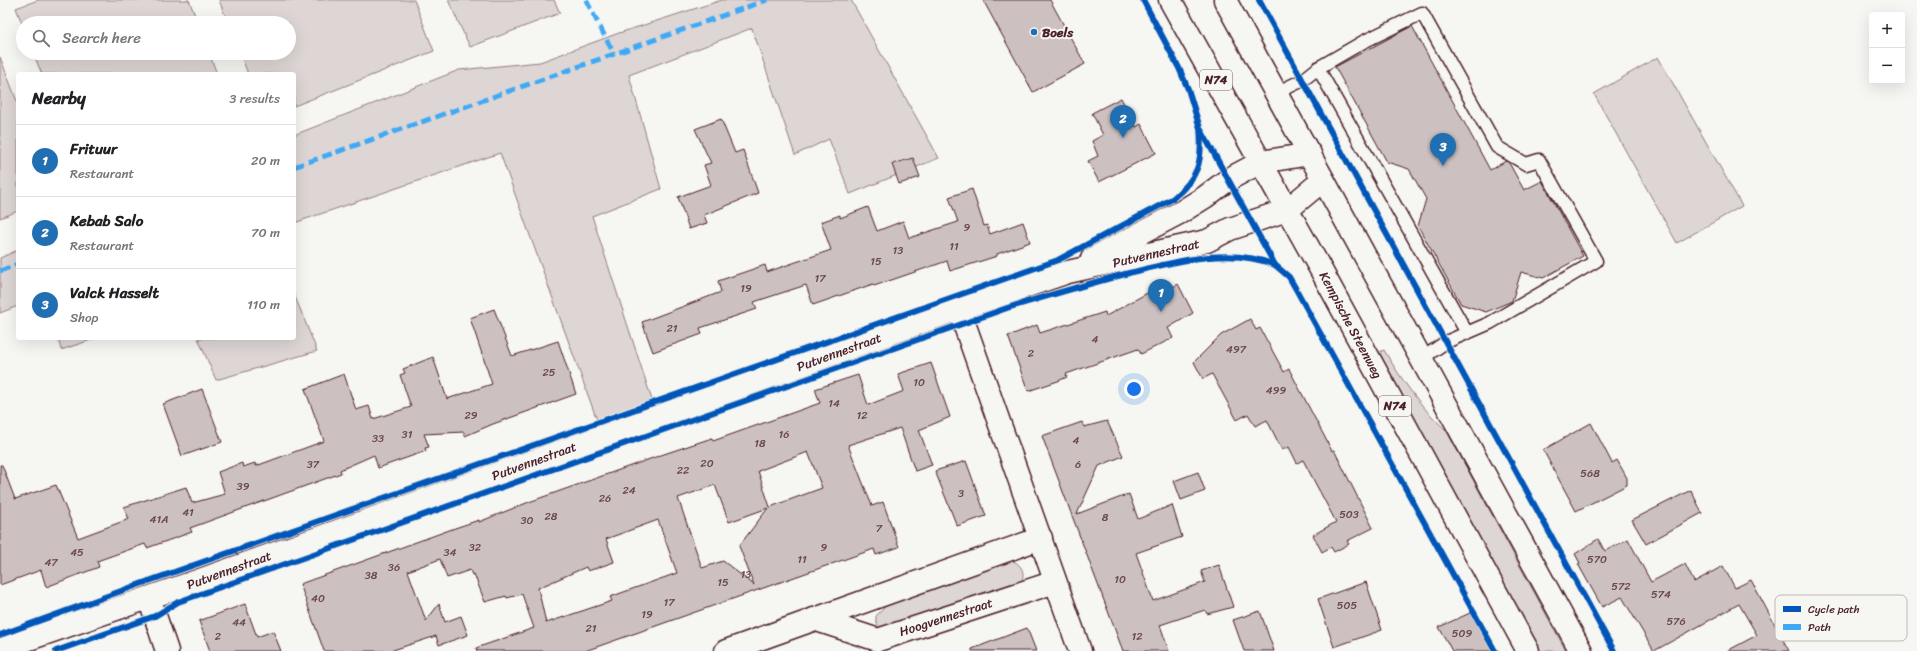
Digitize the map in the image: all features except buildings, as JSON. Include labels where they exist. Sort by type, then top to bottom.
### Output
[{"type":"street","name":"Kempische Steenweg","points":[[1170,0],[1261,162],[1528,651]]},
{"type":"street","points":[[1225,0],[1581,651]]},
{"type":"street","name":"Putvennestraat","points":[[1068,272],[1181,212],[1205,197],[1229,179],[1261,162],[1310,154]]},
{"type":"street","name":"Putvennestraat","points":[[0,649],[149,598],[959,309],[1068,272],[1191,246],[1207,241],[1230,229],[1287,210],[1323,180]]},
{"type":"street","points":[[959,309],[1080,651]]},
{"type":"street","points":[[726,651],[1041,538]]},
{"type":"street","name":"Hoogvennestraat","points":[[814,619],[878,640],[1055,582]]},
{"type":"street","points":[[149,598],[167,651]]},
{"type":"lane","points":[[1276,93],[1303,80],[1318,68],[1363,42],[1422,13],[1497,147],[1526,164],[1540,160],[1567,206],[1596,261],[1490,324],[1446,342],[1421,359]]},
{"type":"lane","points":[[1318,68],[1467,333]]},
{"type":"shaded area","points":[[38,0],[189,0],[195,16],[19,16],[16,8]]},
{"type":"shaded area","points":[[219,0],[414,0],[434,51],[296,105],[296,72],[247,72],[243,60],[296,60],[296,16],[225,16]]},
{"type":"shaded area","points":[[448,0],[554,0],[560,13],[470,47]]},
{"type":"shaded area","points":[[722,0],[851,0],[939,158],[850,194],[829,139],[795,155],[752,28],[629,75],[661,189],[592,216],[652,400],[597,420],[500,153],[296,222],[296,134],[459,70],[540,62],[619,33]]},
{"type":"shaded area","points":[[0,57],[16,99],[16,212],[0,218]]},
{"type":"shaded area","points":[[1658,57],[1742,206],[1677,243],[1594,94]]},
{"type":"shaded area","points":[[36,60],[212,60],[216,72],[41,72]]},
{"type":"shaded area","points":[[16,251],[16,307],[0,313],[0,258]]},
{"type":"shaded area","points":[[296,299],[317,351],[216,380],[199,340],[296,340]]},
{"type":"shaded area","points":[[58,340],[91,340],[61,350]]},
{"type":"shaded area","points":[[1384,350],[1412,393],[1446,430],[1566,651],[1539,651],[1378,353]]},
{"type":"shaded area","points":[[1013,561],[1020,566],[1023,572],[1023,579],[1019,585],[880,629],[876,622],[876,616],[886,606]]},
{"type":"marked path","points":[[586,0],[614,54]]},
{"type":"marked path","points":[[296,166],[767,0]]},
{"type":"marked path","points":[[0,271],[16,265]]},
{"type":"cycle path","points":[[1143,0],[1179,68],[1188,89],[1200,128],[1275,265],[1289,277],[1297,291],[1495,651]]},
{"type":"cycle path","points":[[1259,0],[1614,651]]},
{"type":"cycle path","points":[[0,635],[143,583],[1058,260],[1172,199],[1181,191],[1194,176],[1200,159],[1200,128]]},
{"type":"cycle path","points":[[56,651],[155,616],[178,602],[1007,308],[1129,273],[1183,261],[1221,256],[1257,259],[1275,265]]},
{"type":"place","name":"Boels","points":[[1034,32]]},
{"type":"place","name":"Kebab Salo","points":[[1123,138]]},
{"type":"place","name":"Valck Hasselt","points":[[1443,166]]},
{"type":"place","name":"Frituur","points":[[1161,312]]}]
